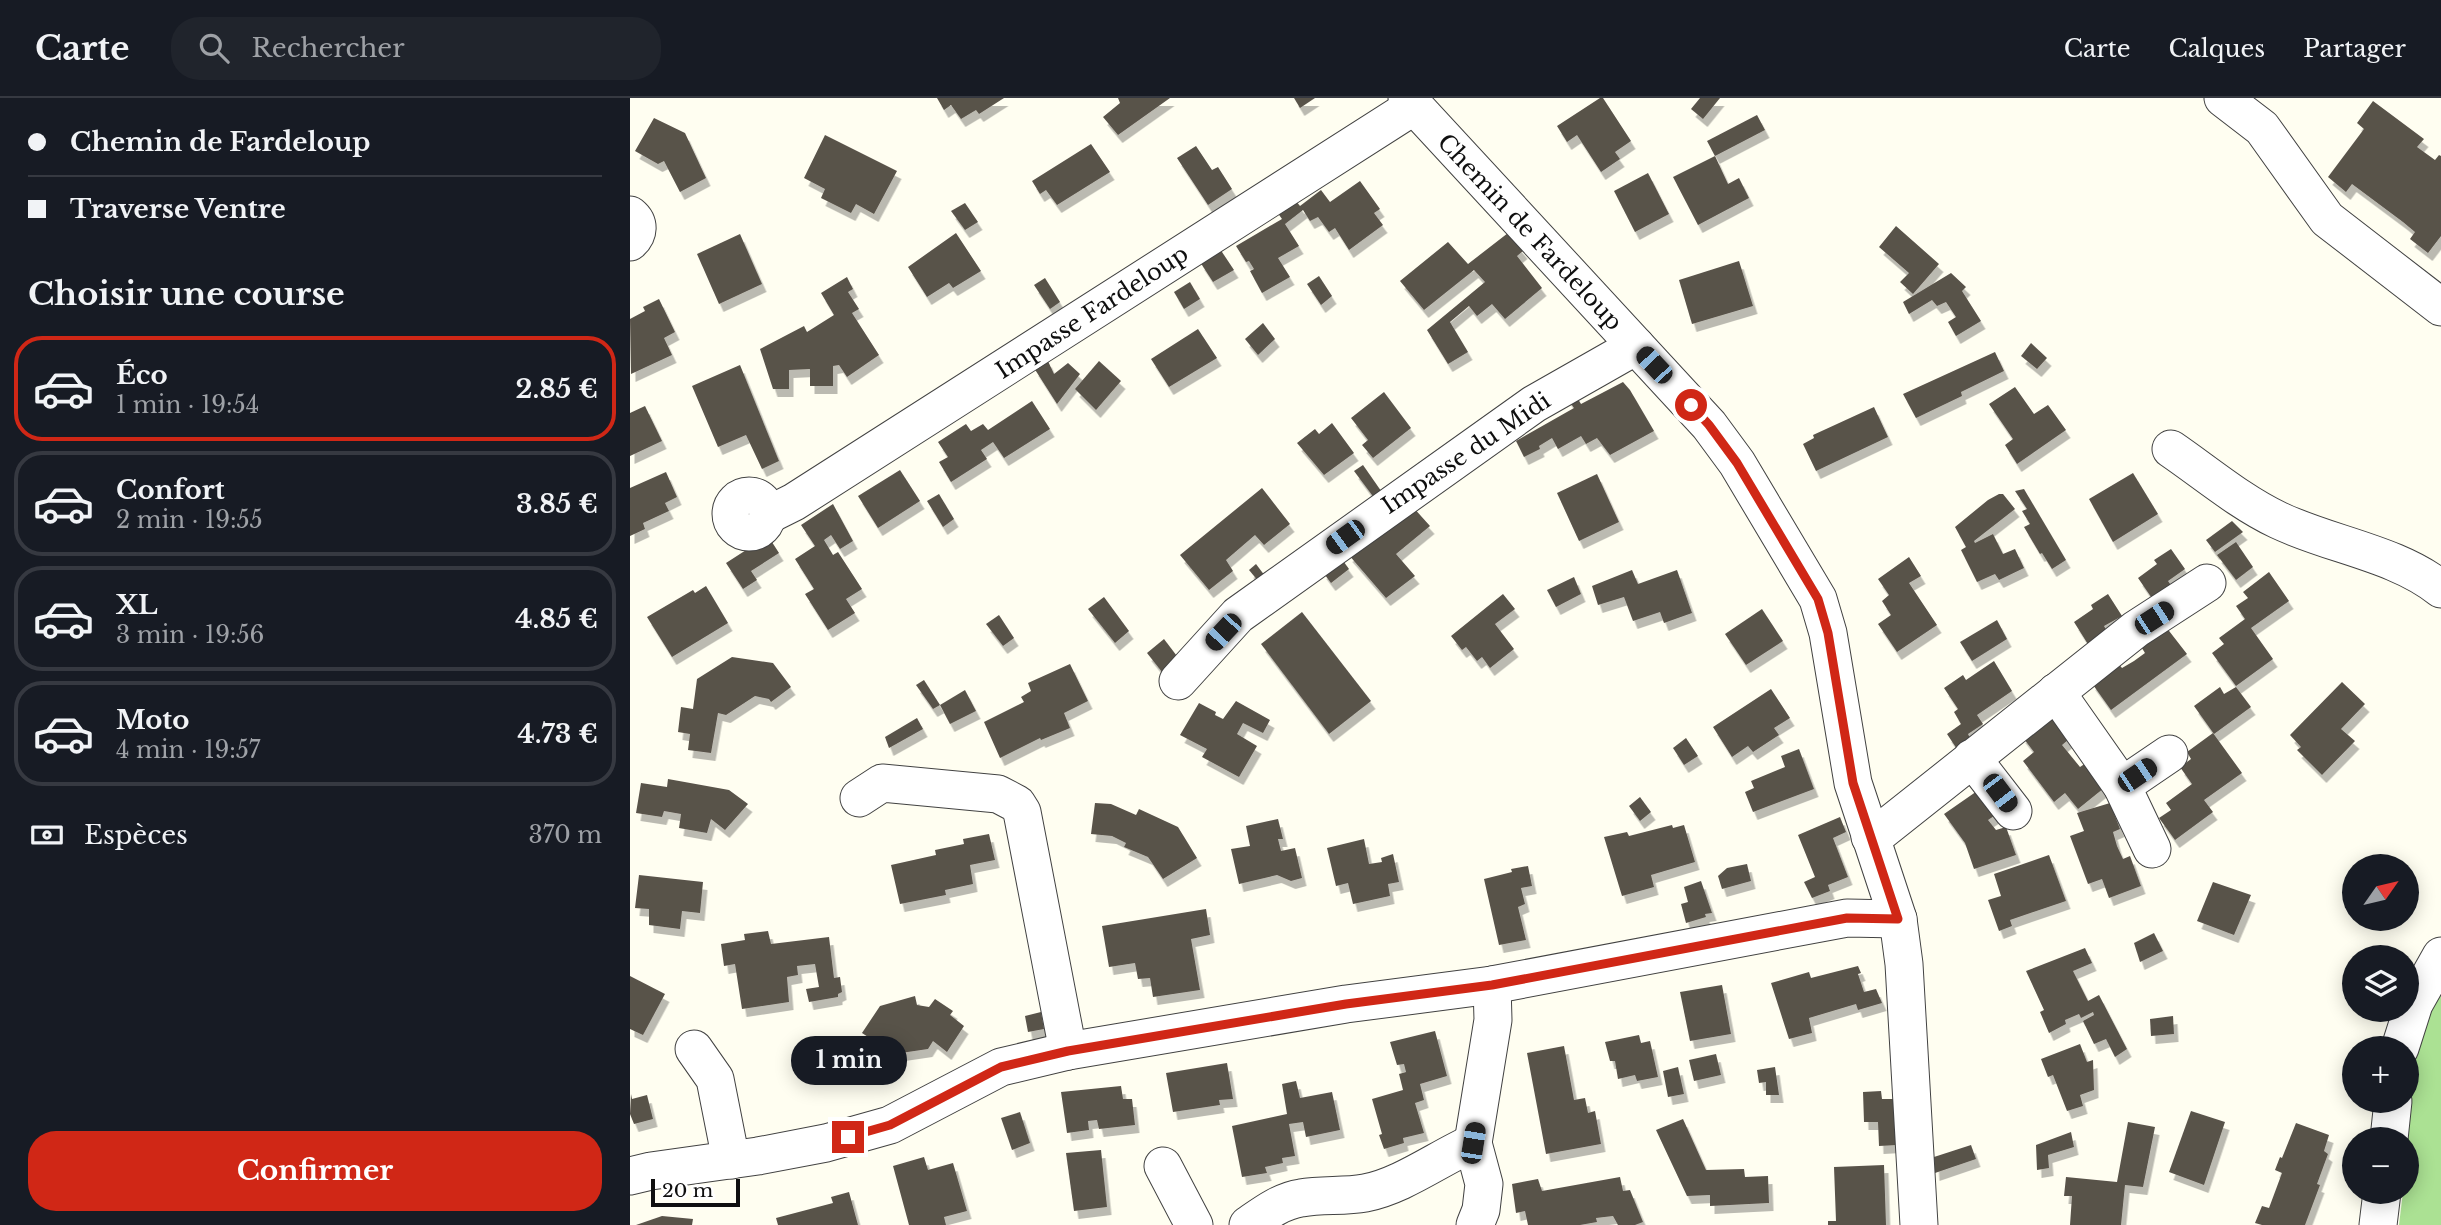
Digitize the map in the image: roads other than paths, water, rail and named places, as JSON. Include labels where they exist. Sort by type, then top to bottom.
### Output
[{"type":"street","points":[[2223,98],[2262,128],[2328,219],[2441,307]]},
{"type":"street","name":"Chemin de Fardeloup","points":[[1410,102],[1709,425],[1737,463],[1818,599],[1828,633],[1853,783],[1898,919],[1904,964],[1919,1225]]},
{"type":"street","name":"Impasse Fardeloup","points":[[768,515],[794,502],[1410,102]]},
{"type":"street","points":[[630,215],[638,229],[630,242]]},
{"type":"street","name":"Impasse du Midi","points":[[1178,681],[1238,615],[1534,404],[1636,346]]},
{"type":"street","points":[[2171,449],[2251,506],[2279,521],[2368,552],[2429,579],[2441,589]]},
{"type":"street","points":[[1870,837],[1879,833],[2136,629],[2207,583]]},
{"type":"street","points":[[2056,692],[2122,786],[2152,849]]},
{"type":"street","points":[[2122,786],[2168,754]]},
{"type":"street","points":[[1972,758],[2013,811]]},
{"type":"street","points":[[859,798],[882,783],[998,794],[1017,804],[1022,812],[1068,1051]]},
{"type":"street","points":[[630,1176],[826,1143],[890,1125],[1001,1067],[1068,1051],[1346,1004],[1492,985],[1847,918],[1898,919]]},
{"type":"street","points":[[2404,1036],[2414,1004],[2440,961]]},
{"type":"street","points":[[1475,1225],[1481,1210],[1484,1184],[1473,1143],[1493,1020],[1492,985]]},
{"type":"street","points":[[694,1049],[715,1079],[731,1160]]},
{"type":"street","points":[[1248,1225],[1276,1206],[1300,1198],[1365,1193],[1395,1183],[1473,1143]]},
{"type":"street","points":[[1163,1166],[1194,1225]]},
{"type":"street","points":[[2378,1225],[2381,1204]]}]
